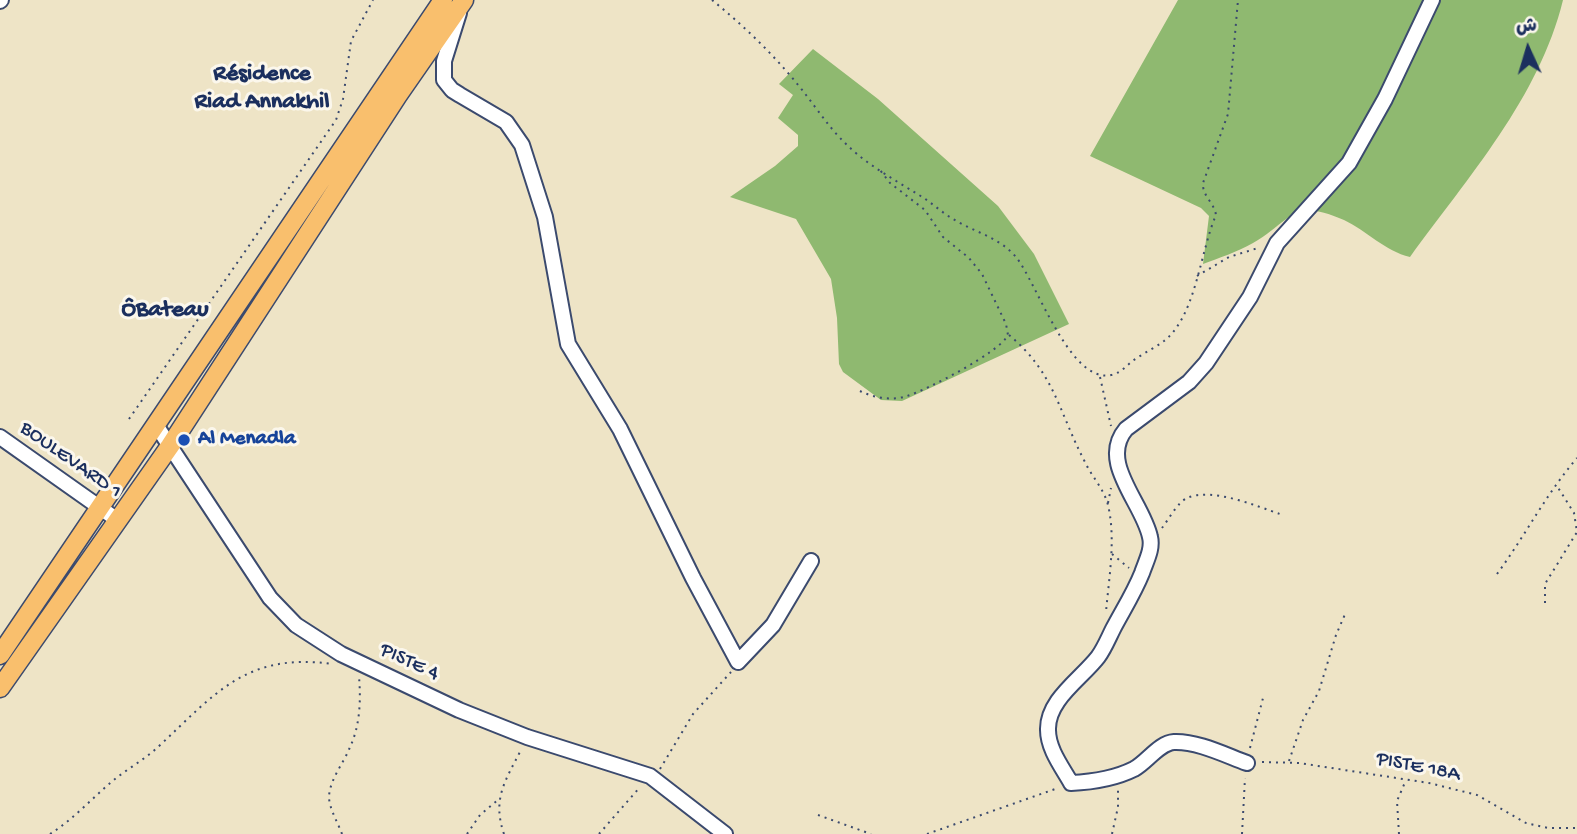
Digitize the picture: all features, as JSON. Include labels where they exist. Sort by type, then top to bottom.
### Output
[{"type":"main road","points":[[0,655],[443,0]]},
{"type":"main road","points":[[0,688],[116,519],[170,446],[398,95],[463,1]]},
{"type":"street","points":[[1247,763],[1174,742],[1162,746],[1146,761],[1117,776],[1071,783],[1050,744],[1048,730],[1051,712],[1098,657],[1127,606],[1150,553],[1150,538],[1118,464],[1116,447],[1119,437],[1189,382],[1206,363],[1250,298],[1277,243],[1349,163],[1385,99],[1432,0]]},
{"type":"street","points":[[463,1],[444,61],[444,80],[460,96],[506,122],[522,145],[545,217],[568,344],[611,412],[693,579],[738,662],[772,625],[811,561]]},
{"type":"street","name":"PISTE 4","points":[[156,425],[281,611],[314,637],[375,671],[459,710],[527,737],[652,777],[725,834]]},
{"type":"street","name":"BOULEVARD 1","points":[[0,436],[116,519]]},
{"type":"path","points":[[129,419],[336,120],[343,99],[352,41],[373,0]]},
{"type":"path","points":[[712,0],[761,44],[798,85],[835,135],[859,156],[953,219],[999,242],[1012,253],[1025,270],[1039,300],[1066,344],[1086,368],[1100,376],[1117,373],[1165,340],[1183,318],[1216,215],[1214,206],[1204,193],[1203,183],[1228,114],[1238,0]]},
{"type":"path","points":[[860,391],[884,398],[907,397],[993,351],[1008,335],[1008,328],[982,274],[969,258],[943,237],[925,210],[891,183],[880,170]]},
{"type":"path","points":[[1196,276],[1229,257],[1277,243]]},
{"type":"path","points":[[1008,335],[1027,350],[1052,386],[1085,463],[1105,497],[1109,514],[1111,553],[1106,611]]},
{"type":"path","points":[[1100,376],[1116,447]]},
{"type":"path","points":[[1497,574],[1556,484],[1577,458]]},
{"type":"path","points":[[1545,603],[1545,584],[1575,536],[1577,526],[1574,513],[1556,484]]},
{"type":"path","points":[[1150,538],[1181,502],[1189,498],[1224,497],[1280,514]]},
{"type":"path","points":[[1111,553],[1141,576]]},
{"type":"path","points":[[1289,762],[1303,720],[1319,691],[1346,612]]},
{"type":"path","points":[[599,834],[652,777],[693,714],[738,662]]},
{"type":"path","points":[[50,834],[156,748],[202,704],[232,681],[274,664],[337,665]]},
{"type":"path","points":[[342,834],[330,805],[330,791],[355,730],[359,712],[359,669],[375,671]]},
{"type":"path","points":[[1242,834],[1247,763],[1264,698]]},
{"type":"path","points":[[467,834],[481,815],[499,799],[527,737]]},
{"type":"path","name":"PISTE 18A","points":[[1247,763],[1289,762],[1406,779],[1477,795],[1526,823],[1548,828],[1577,828]]},
{"type":"path","points":[[1112,834],[1118,807],[1117,776]]},
{"type":"path","points":[[1399,834],[1396,801],[1406,779]]},
{"type":"path","points":[[927,834],[1071,783]]},
{"type":"path","points":[[499,799],[500,823],[505,834]]},
{"type":"path","points":[[818,815],[872,834]]},
{"type":"green space","points":[[1178,0],[1563,0],[1552,36],[1519,103],[1478,166],[1410,257],[1392,250],[1344,220],[1327,213],[1302,211],[1253,243],[1203,264],[1209,216],[1201,208],[1090,156]]},
{"type":"green space","points":[[813,49],[878,99],[998,206],[1034,254],[1069,324],[902,401],[881,400],[843,372],[839,364],[837,318],[831,279],[796,219],[730,197],[775,166],[798,146],[798,135],[778,118],[793,95],[779,84]]},
{"type":"place","name":"Al Menadla","points":[[184,440]]},
{"type":"district","name":"Résidence Riad Annakhil","points":[[262,89]]},
{"type":"district","name":"ÔBateau","points":[[165,311]]}]
